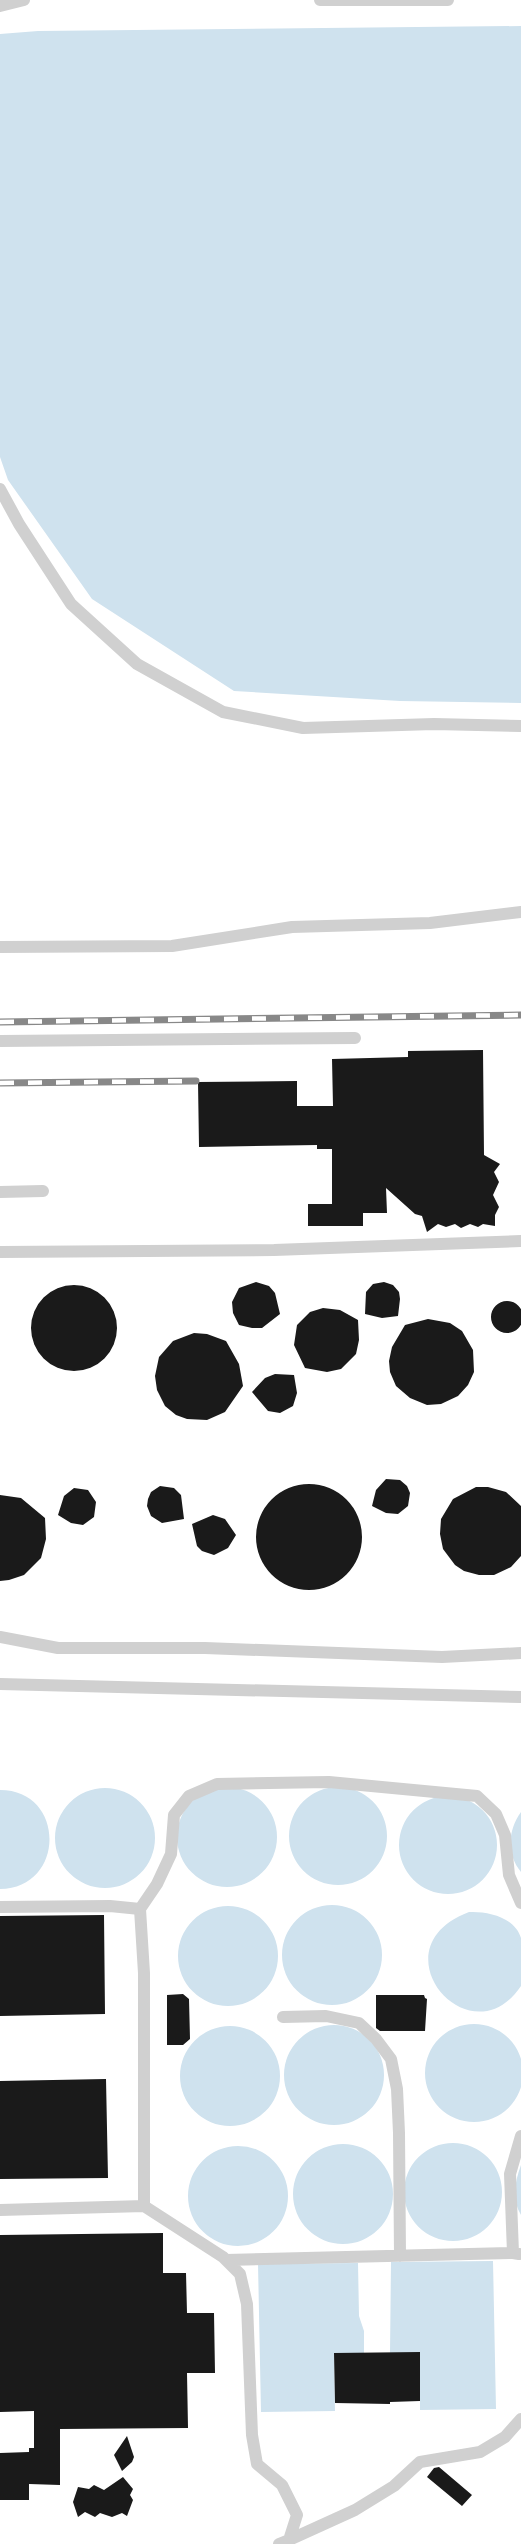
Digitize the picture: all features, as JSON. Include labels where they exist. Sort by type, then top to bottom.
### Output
[{"type":"lane","points":[[0,6],[24,0]]},
{"type":"lane","points":[[320,0],[448,0]]},
{"type":"lane","points":[[0,489],[19,524],[71,604],[137,664],[223,712],[303,728],[434,724],[521,726]]},
{"type":"lane","points":[[0,947],[172,946],[292,927],[430,923],[521,912]]},
{"type":"lane","points":[[0,1041],[356,1038]]},
{"type":"lane","points":[[0,1192],[43,1191]]},
{"type":"lane","points":[[0,1252],[274,1250],[521,1241]]},
{"type":"lane","points":[[0,1637],[58,1648],[205,1648],[442,1657],[521,1653]]},
{"type":"lane","points":[[0,1684],[521,1697]]},
{"type":"lane","points":[[144,2206],[144,1973],[140,1909],[157,1884],[171,1854],[174,1815],[189,1796],[217,1784],[329,1782],[477,1796],[495,1814],[505,1835],[509,1875],[521,1903]]},
{"type":"lane","points":[[0,1907],[110,1906],[140,1909]]},
{"type":"lane","points":[[283,2017],[326,2016],[359,2024],[376,2039],[391,2059],[397,2089],[400,2256]]},
{"type":"lane","points":[[226,2260],[517,2254],[510,2174],[521,2136]]},
{"type":"lane","points":[[0,2210],[144,2206],[226,2260],[240,2274],[247,2304],[252,2435],[257,2464],[282,2486],[297,2515],[284,2542]]},
{"type":"lane","points":[[284,2542],[355,2510],[394,2486],[420,2462],[480,2452],[505,2437],[521,2419]]},
{"type":"water","points":[[521,26],[521,703],[400,701],[234,691],[92,599],[8,480],[0,457],[0,34],[38,31]]},
{"type":"water","points":[[227,1787],[246,1791],[262,1802],[273,1818],[277,1837],[273,1856],[262,1872],[246,1883],[227,1887],[208,1883],[192,1872],[181,1856],[177,1837],[181,1818],[192,1802],[208,1791]]},
{"type":"water","points":[[338,1787],[357,1790],[373,1801],[384,1817],[387,1836],[384,1855],[373,1871],[357,1882],[338,1885],[319,1882],[303,1871],[292,1855],[289,1836],[292,1817],[303,1801],[319,1790]]},
{"type":"water","points":[[105,1788],[124,1792],[140,1803],[151,1819],[155,1838],[151,1857],[140,1873],[124,1884],[105,1888],[86,1884],[70,1873],[59,1857],[55,1838],[59,1819],[70,1803],[86,1792]]},
{"type":"water","points":[[0,1790],[22,1794],[37,1805],[46,1821],[50,1839],[46,1857],[37,1873],[22,1884],[0,1889]]},
{"type":"water","points":[[448,1796],[467,1800],[483,1810],[493,1826],[497,1845],[493,1864],[483,1880],[467,1890],[448,1894],[429,1890],[413,1880],[403,1864],[399,1845],[403,1826],[413,1810],[429,1800]]},
{"type":"water","points":[[521,1812],[521,1872],[513,1858],[510,1842],[513,1826]]},
{"type":"water","points":[[332,1905],[351,1909],[367,1920],[378,1936],[382,1955],[378,1974],[367,1990],[351,2001],[332,2005],[313,2001],[297,1990],[286,1974],[282,1955],[286,1936],[297,1920],[313,1909]]},
{"type":"water","points":[[228,1906],[247,1910],[263,1921],[274,1937],[278,1956],[274,1975],[263,1991],[247,2002],[228,2006],[209,2002],[193,1991],[182,1975],[178,1956],[182,1937],[193,1921],[209,1910]]},
{"type":"water","points":[[469,1912],[492,1914],[507,1920],[518,1931],[521,1938],[521,1986],[500,2006],[478,2012],[457,2005],[440,1991],[430,1971],[429,1949],[442,1929]]},
{"type":"water","points":[[474,2024],[493,2027],[509,2038],[520,2054],[523,2073],[520,2092],[509,2108],[493,2119],[474,2122],[455,2119],[439,2108],[428,2092],[425,2073],[428,2054],[439,2038],[455,2027]]},
{"type":"water","points":[[334,2025],[353,2029],[369,2040],[380,2056],[384,2075],[380,2094],[369,2110],[353,2121],[334,2125],[315,2121],[299,2110],[288,2094],[284,2075],[288,2056],[299,2040],[315,2029]]},
{"type":"water","points":[[230,2026],[249,2030],[265,2041],[276,2057],[280,2076],[276,2095],[265,2111],[249,2122],[230,2126],[211,2122],[195,2111],[184,2095],[180,2076],[184,2057],[195,2041],[211,2030]]},
{"type":"water","points":[[453,2143],[472,2147],[488,2157],[498,2173],[502,2192],[498,2211],[488,2227],[472,2237],[453,2241],[434,2237],[418,2227],[408,2211],[404,2192],[408,2173],[418,2157],[434,2147]]},
{"type":"water","points":[[343,2144],[362,2148],[378,2159],[389,2175],[393,2194],[389,2213],[378,2229],[362,2240],[343,2244],[324,2240],[308,2229],[297,2213],[293,2194],[297,2175],[308,2159],[324,2148]]},
{"type":"water","points":[[238,2146],[257,2150],[273,2161],[284,2177],[288,2196],[284,2215],[273,2231],[257,2242],[238,2246],[219,2242],[203,2231],[192,2215],[188,2196],[192,2177],[203,2161],[219,2150]]},
{"type":"water","points":[[521,2165],[521,2215],[516,2202],[515,2190]]},
{"type":"water","points":[[493,2261],[496,2409],[420,2410],[420,2353],[390,2353],[391,2262]]},
{"type":"water","points":[[358,2263],[359,2316],[364,2331],[364,2353],[334,2354],[335,2411],[261,2412],[258,2264]]},
{"type":"building","points":[[483,1050],[484,1155],[500,1164],[494,1172],[499,1182],[493,1195],[499,1207],[495,1215],[495,1226],[483,1224],[478,1227],[470,1224],[461,1228],[455,1224],[446,1227],[438,1224],[427,1232],[422,1216],[415,1214],[386,1188],[387,1213],[363,1213],[363,1226],[308,1226],[308,1204],[332,1204],[332,1149],[317,1149],[317,1145],[199,1147],[198,1082],[297,1081],[297,1106],[333,1106],[332,1059],[408,1057],[408,1051]]},
{"type":"building","points":[[256,1282],[269,1286],[275,1293],[280,1314],[262,1328],[239,1325],[233,1313],[232,1302],[239,1288]]},
{"type":"building","points":[[384,1282],[393,1285],[399,1292],[398,1316],[382,1318],[365,1314],[366,1292],[373,1284]]},
{"type":"building","points":[[74,1285],[98,1292],[110,1304],[117,1328],[110,1352],[98,1364],[74,1371],[50,1364],[38,1352],[31,1328],[38,1304],[50,1292]]},
{"type":"building","points":[[507,1301],[518,1306],[523,1317],[518,1328],[507,1333],[496,1328],[491,1317],[496,1306]]},
{"type":"building","points":[[323,1308],[340,1310],[358,1320],[359,1340],[356,1354],[341,1369],[327,1372],[305,1368],[294,1345],[297,1325],[310,1312]]},
{"type":"building","points":[[428,1319],[450,1323],[462,1331],[473,1350],[474,1372],[468,1385],[458,1396],[441,1404],[427,1405],[410,1398],[396,1386],[390,1372],[389,1361],[392,1347],[405,1325]]},
{"type":"building","points":[[194,1333],[207,1334],[226,1341],[239,1364],[243,1386],[225,1412],[207,1420],[187,1419],[176,1415],[165,1406],[157,1390],[155,1376],[159,1357],[173,1341]]},
{"type":"building","points":[[275,1374],[294,1375],[297,1393],[293,1406],[280,1413],[268,1411],[252,1392],[265,1378]]},
{"type":"building","points":[[386,1479],[400,1480],[407,1486],[410,1493],[408,1506],[398,1514],[386,1513],[372,1506],[376,1490]]},
{"type":"building","points":[[309,1484],[329,1488],[346,1500],[358,1517],[362,1537],[358,1557],[346,1574],[329,1586],[309,1590],[289,1586],[272,1574],[260,1557],[256,1537],[260,1517],[272,1500],[289,1488]]},
{"type":"building","points":[[160,1486],[174,1488],[181,1495],[184,1519],[162,1523],[151,1516],[147,1506],[148,1499],[151,1492]]},
{"type":"building","points":[[476,1487],[488,1487],[506,1492],[521,1506],[521,1556],[511,1567],[494,1575],[479,1575],[464,1571],[455,1565],[443,1549],[440,1534],[441,1519],[453,1499]]},
{"type":"building","points":[[74,1488],[88,1490],[96,1502],[94,1517],[83,1525],[71,1523],[58,1515],[64,1496]]},
{"type":"building","points":[[0,1495],[21,1498],[45,1518],[46,1539],[41,1558],[24,1575],[0,1581]]},
{"type":"building","points":[[213,1515],[225,1519],[236,1535],[228,1548],[214,1555],[202,1551],[197,1546],[192,1524]]},
{"type":"building","points":[[104,1915],[105,2014],[0,2016],[0,1916]]},
{"type":"building","points":[[183,1994],[189,1999],[190,2039],[183,2045],[167,2045],[167,1995]]},
{"type":"building","points":[[376,1995],[424,1995],[427,1999],[425,2031],[380,2031],[376,2028]]},
{"type":"building","points":[[106,2079],[108,2178],[0,2179],[0,2081]]},
{"type":"building","points":[[163,2233],[163,2273],[186,2273],[187,2313],[214,2313],[215,2373],[187,2373],[188,2428],[60,2429],[60,2485],[29,2484],[29,2500],[0,2500],[0,2453],[29,2452],[29,2448],[34,2448],[34,2411],[0,2412],[0,2235]]},
{"type":"building","points":[[420,2352],[420,2401],[390,2402],[390,2404],[335,2403],[334,2353]]},
{"type":"building","points":[[127,2436],[134,2457],[122,2471],[114,2455]]},
{"type":"building","points":[[439,2467],[472,2495],[462,2506],[427,2477],[434,2468]]},
{"type":"building","points":[[123,2477],[133,2489],[130,2495],[133,2500],[127,2516],[122,2513],[112,2517],[100,2513],[95,2517],[85,2512],[78,2517],[73,2502],[78,2487],[89,2489],[94,2485],[104,2490]]},
{"type":"railway","points":[[0,1022],[521,1015]]},
{"type":"railway","points":[[0,1083],[196,1081]]}]
